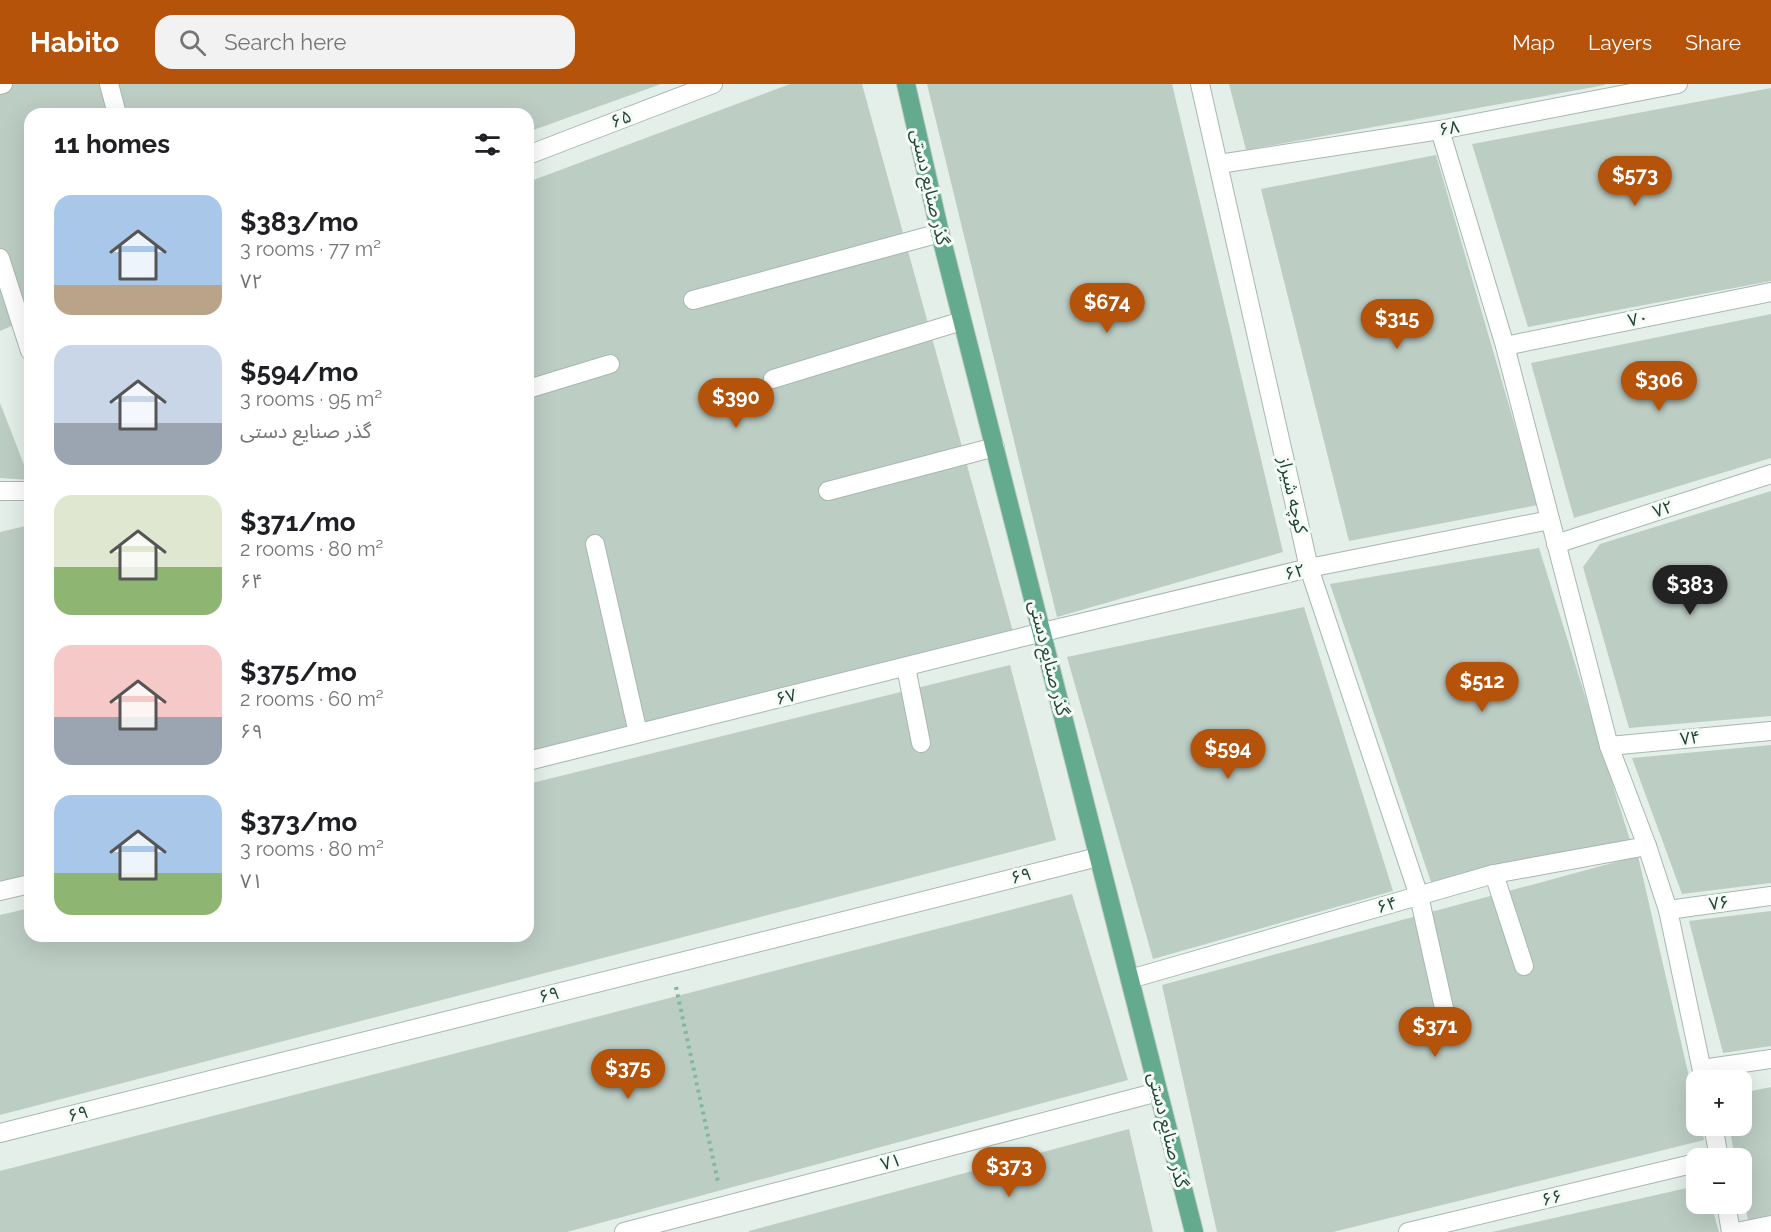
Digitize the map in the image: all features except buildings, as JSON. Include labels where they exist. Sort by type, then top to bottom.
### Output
[{"type":"main road","name":"گذر صنایع دستی","points":[[906,84],[940,232],[1194,1232]]},
{"type":"street","points":[[109,84],[115,108]]},
{"type":"street","name":"۶۵","points":[[534,153],[713,84]]},
{"type":"street","name":"کوچه شیراز","points":[[1200,84],[1309,568],[1419,896],[1450,1035]]},
{"type":"street","name":"۶۸","points":[[1219,164],[1440,130],[1678,84]]},
{"type":"street","points":[[1440,130],[1505,346],[1610,746],[1668,910],[1702,1070]]},
{"type":"street","points":[[693,300],[940,232]]},
{"type":"street","points":[[0,258],[24,332]]},
{"type":"street","name":"۷۰","points":[[1505,346],[1771,292]]},
{"type":"street","points":[[773,380],[963,321]]},
{"type":"street","points":[[534,387],[610,364]]},
{"type":"street","points":[[828,491],[995,447]]},
{"type":"street","name":"۷۲","points":[[1556,544],[1771,474]]},
{"type":"street","points":[[0,491],[24,491]]},
{"type":"street","name":"۶۲","points":[[1043,632],[1309,568],[1550,520]]},
{"type":"street","points":[[595,544],[638,733]]},
{"type":"street","name":"۶۷","points":[[534,759],[1043,632]]},
{"type":"street","points":[[906,667],[921,743]]},
{"type":"street","name":"۷۴","points":[[1610,746],[1771,731]]},
{"type":"street","name":"۶۴","points":[[1130,979],[1494,874],[1647,846]]},
{"type":"street","name":"۶۹","points":[[0,1133],[1098,857]]},
{"type":"street","points":[[1494,874],[1524,966]]},
{"type":"street","points":[[0,891],[24,885]]},
{"type":"street","name":"۷۶","points":[[1668,910],[1771,896]]},
{"type":"street","points":[[1721,1070],[1771,1059]]},
{"type":"street","name":"۷۱","points":[[624,1232],[1158,1092]]},
{"type":"street","name":"۶۶","points":[[1408,1232],[1686,1165]]},
{"type":"street","points":[[1728,1214],[1731,1232]]},
{"type":"street","points":[[1736,1232],[1771,1225]]},
{"type":"path","points":[[671,964],[723,1206]]}]
